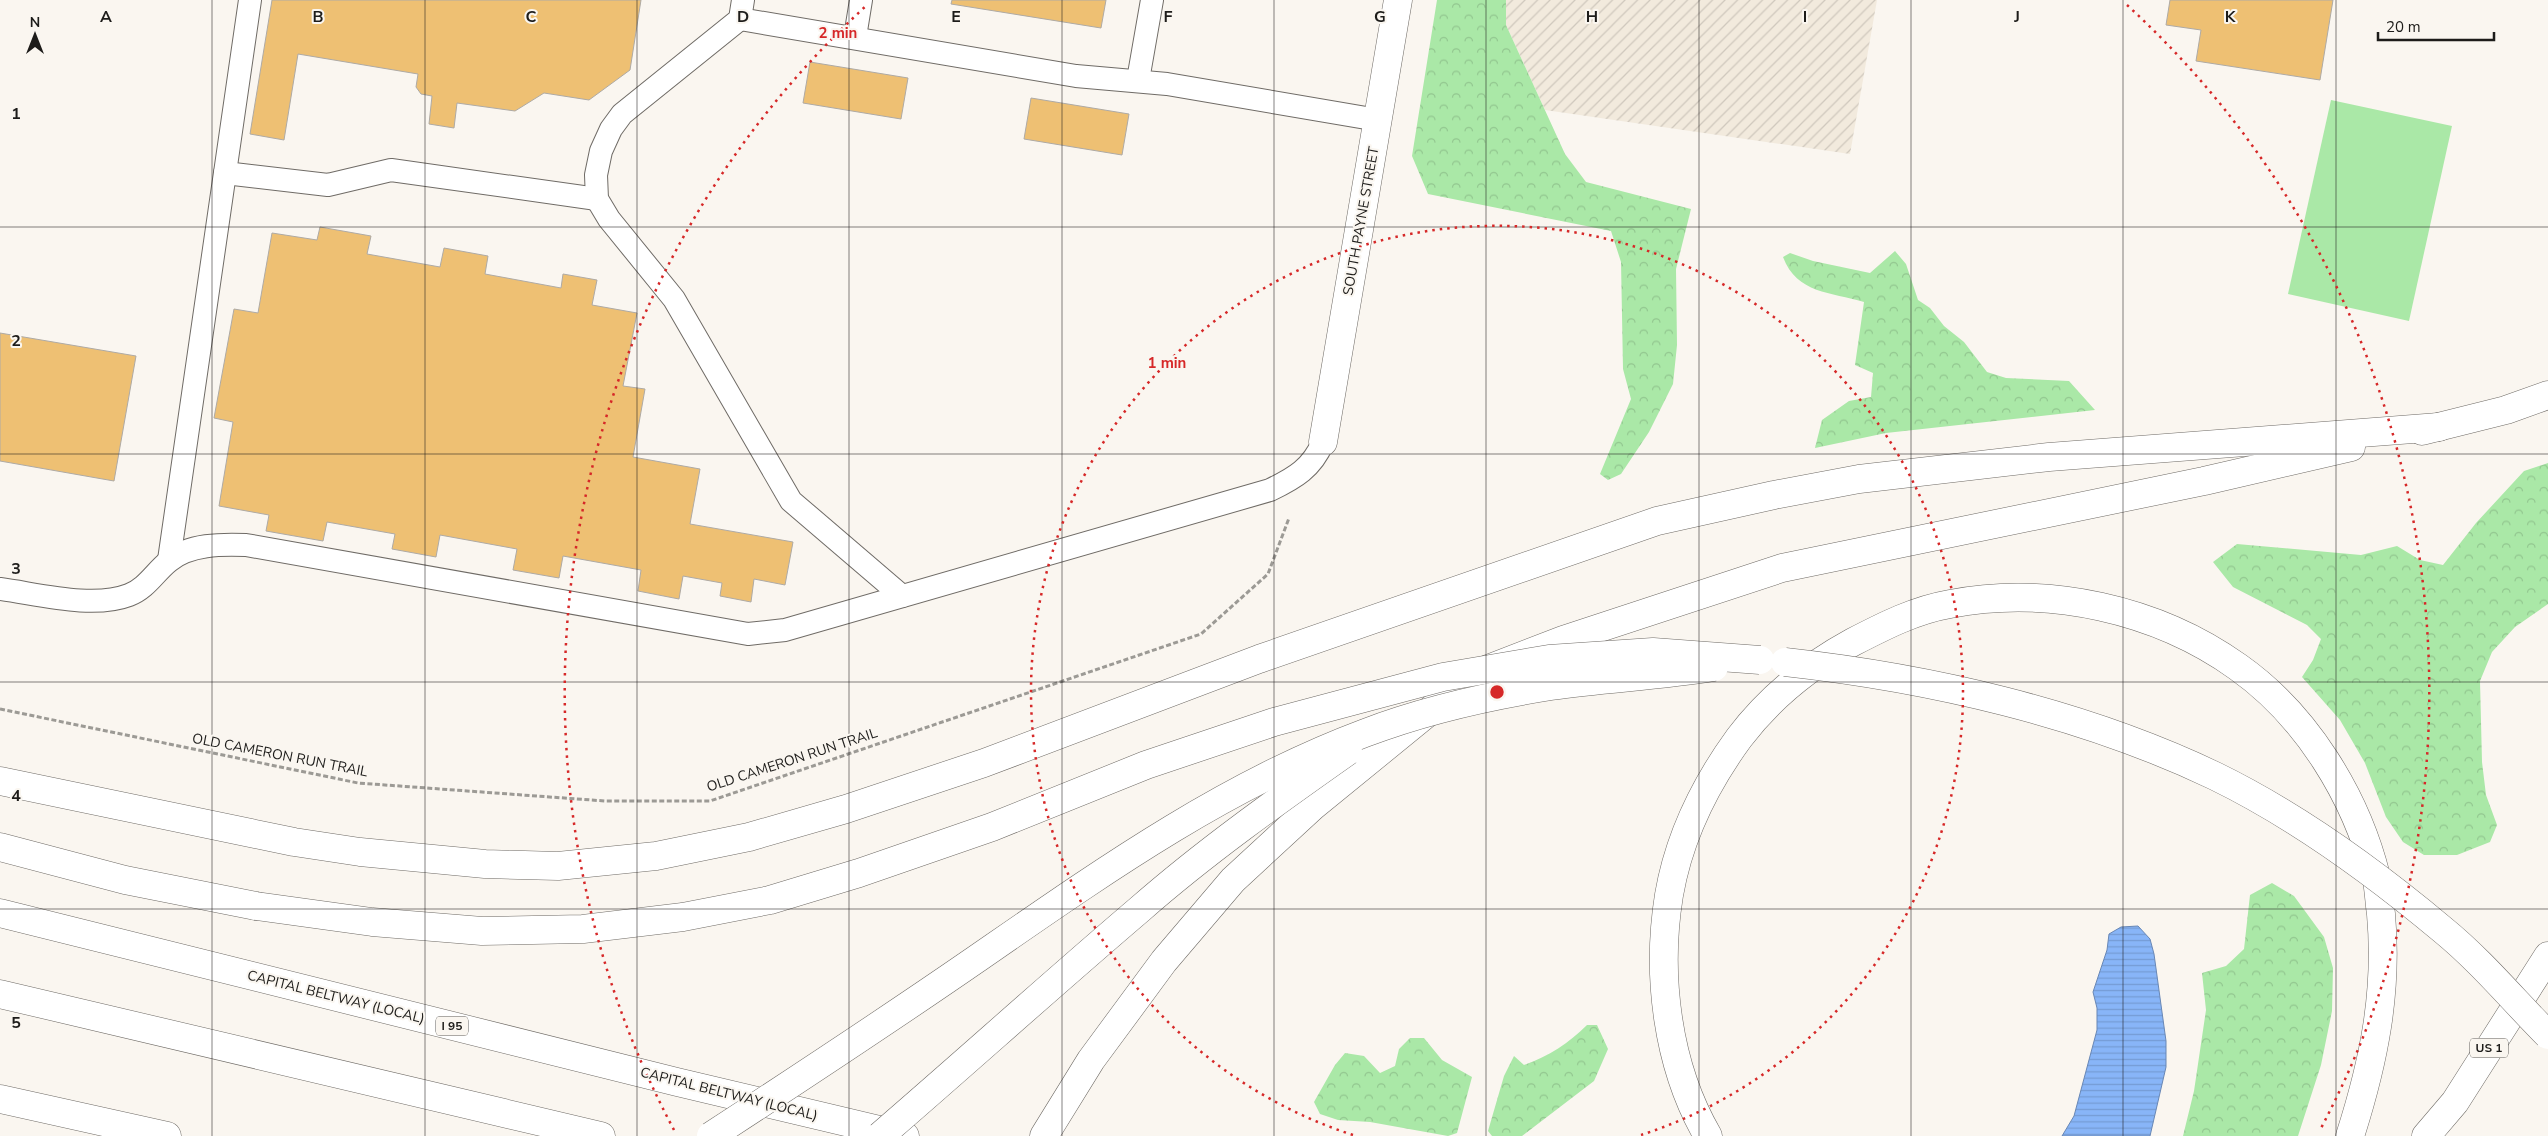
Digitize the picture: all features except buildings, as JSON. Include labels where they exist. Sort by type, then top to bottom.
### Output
[{"type":"main road","name":"SOUTH PAYNE STREET","points":[[1323,442],[1398,0]]},
{"type":"main road","points":[[880,1136],[996,1037],[1140,908],[1217,847],[1347,752],[1475,674],[1563,640],[1694,595],[1782,568],[2204,481],[2439,427],[2506,410],[2548,395]]},
{"type":"main road","points":[[0,781],[294,842],[360,852],[485,864],[558,866],[656,856],[749,837],[846,809],[975,766],[1259,659],[1658,521],[1774,494],[1869,478],[2048,457],[2439,427]]},
{"type":"main road","points":[[1708,1136],[1681,1074],[1668,1017],[1664,963],[1666,913],[1674,864],[1693,811],[1722,762],[1758,712],[1792,680],[1836,651],[1892,621],[1948,604],[2002,597],[2060,600],[2120,612],[2179,632],[2238,667],[2289,712],[2332,771],[2360,826],[2377,879],[2384,950],[2381,1006],[2368,1070],[2350,1136]]},
{"type":"main road","points":[[0,848],[125,880],[256,906],[372,922],[482,931],[583,929],[683,917],[770,900],[859,873],[992,827],[1146,765],[1256,728],[1444,677],[1549,659],[1653,652],[1838,668],[1974,693],[2132,742],[2215,776],[2292,819],[2444,931],[2548,1036]]},
{"type":"main road","points":[[711,1136],[874,1030],[1152,840],[1287,765],[1366,732],[1444,707],[1553,686],[1665,675],[1760,660]]},
{"type":"main road","points":[[1044,1136],[1091,1060],[1164,961],[1232,880],[1312,807],[1475,674]]},
{"type":"main road","name":"CAPITAL BELTWAY (LOCAL)","points":[[0,913],[657,1077],[905,1136]]},
{"type":"main road","name":"US 1","points":[[2426,1136],[2455,1102],[2548,956]]},
{"type":"main road","points":[[0,994],[601,1136]]},
{"type":"main road","points":[[0,1099],[167,1136]]},
{"type":"lane","points":[[169,560],[250,0]]},
{"type":"lane","points":[[855,38],[861,0]]},
{"type":"lane","points":[[1138,80],[1152,0]]},
{"type":"lane","points":[[902,596],[791,501],[674,299],[609,219],[597,199],[596,174],[601,151],[611,129],[622,114],[742,9],[855,38],[1076,76],[1138,80],[1378,120]]},
{"type":"lane","points":[[225,173],[328,185],[391,170],[597,199]]},
{"type":"lane","points":[[0,589],[109,601],[130,595],[147,584],[169,560],[188,551],[218,544],[246,545],[748,634],[785,630],[1270,490],[1306,470],[1317,456],[1323,442]]},
{"type":"path","name":"OLD CAMERON RUN TRAIL","points":[[0,709],[358,784],[605,801],[710,801],[1201,634],[1268,574],[1306,470]]},
{"type":"shaded area","points":[[1506,0],[1877,0],[1850,154],[1545,110],[1506,25]]},
{"type":"green space","points":[[1437,0],[1506,0],[1506,25],[1565,154],[1586,182],[1691,209],[1676,269],[1677,345],[1673,384],[1649,432],[1621,474],[1608,480],[1600,474],[1631,399],[1623,369],[1621,262],[1611,231],[1428,194],[1412,156]]},
{"type":"green space","points":[[2331,100],[2452,126],[2409,321],[2288,294]]},
{"type":"green space","points":[[1895,251],[1906,264],[1918,300],[1930,308],[1944,326],[1964,342],[1987,372],[2006,378],[2069,381],[2095,410],[1886,433],[1815,448],[1822,420],[1849,401],[1871,397],[1873,373],[1855,365],[1864,302],[1816,290],[1806,285],[1789,269],[1783,257],[1790,253],[1813,261],[1870,273]]},
{"type":"green space","points":[[2548,463],[2548,604],[2515,627],[2492,652],[2480,681],[2482,762],[2486,795],[2497,825],[2490,842],[2457,855],[2424,855],[2403,842],[2386,817],[2365,763],[2340,720],[2302,677],[2313,660],[2321,639],[2307,625],[2233,587],[2213,562],[2237,544],[2361,555],[2397,546],[2420,560],[2443,565],[2476,523],[2524,471]]},
{"type":"green space","points":[[2272,883],[2294,896],[2324,937],[2333,968],[2332,1011],[2321,1065],[2298,1136],[2183,1136],[2194,1091],[2206,1010],[2202,973],[2226,966],[2244,949],[2250,895]]},
{"type":"green space","points":[[1587,1025],[1597,1025],[1608,1049],[1594,1081],[1522,1136],[1492,1136],[1488,1131],[1504,1076],[1514,1056],[1524,1065],[1558,1048]]},
{"type":"green space","points":[[1410,1038],[1424,1038],[1442,1060],[1472,1077],[1457,1133],[1448,1136],[1370,1122],[1338,1120],[1320,1114],[1314,1102],[1335,1065],[1345,1053],[1364,1056],[1380,1073],[1395,1066],[1399,1049]]},
{"type":"water","points":[[2138,926],[2150,939],[2154,954],[2166,1041],[2166,1067],[2150,1136],[2062,1136],[2074,1116],[2097,1030],[2097,1008],[2093,992],[2107,950],[2109,934],[2121,927]]}]
